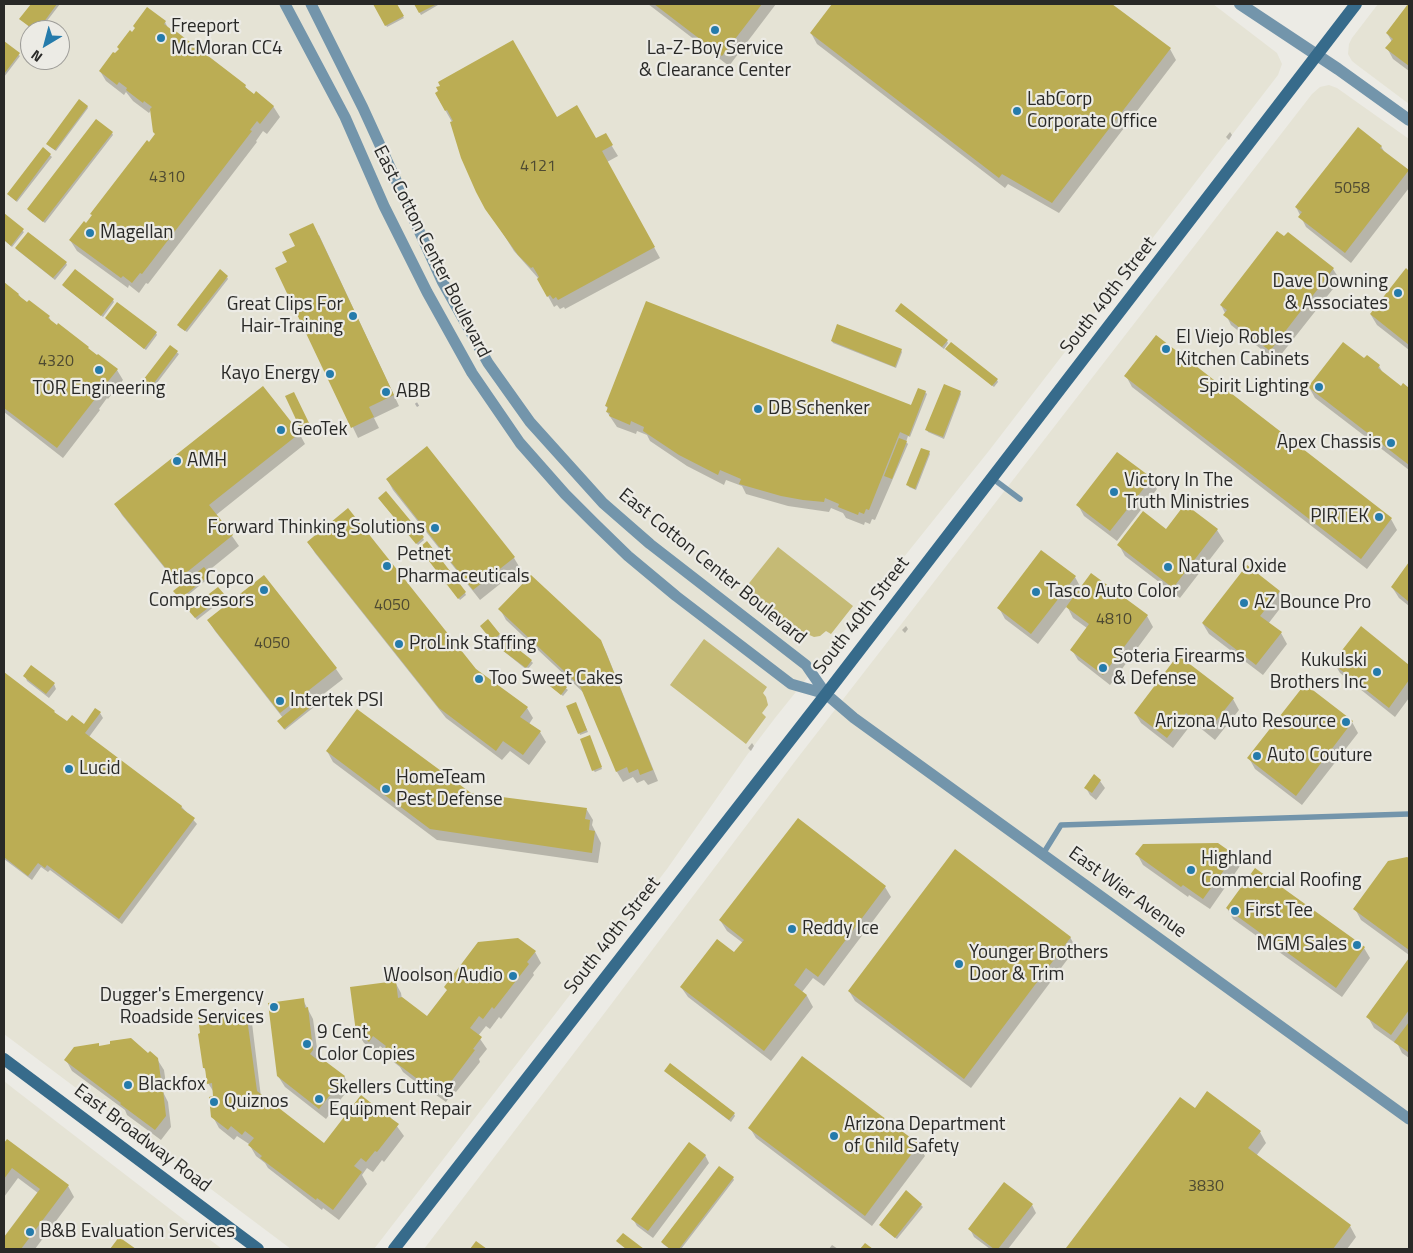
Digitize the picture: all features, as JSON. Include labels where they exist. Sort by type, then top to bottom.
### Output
[{"type":"main road","name":"South 40th Street","points":[[394,1249],[826,694],[1356,4]]},
{"type":"main road","name":"East Broadway Road","points":[[4,1059],[258,1249]]},
{"type":"street","name":"East Cotton Center Boulevard","points":[[285,4],[345,117],[384,206],[427,292],[472,373],[520,443],[588,518],[628,556],[676,596],[791,684],[826,694]]},
{"type":"street","name":"East Cotton Center Boulevard","points":[[311,4],[363,108],[442,281],[488,363],[530,422],[572,471],[603,503],[650,544],[806,665],[826,694]]},
{"type":"street","points":[[1240,4],[1317,55],[1409,120]]},
{"type":"street","name":"East Wier Avenue","points":[[826,694],[854,718],[1409,1119]]},
{"type":"lane","points":[[992,478],[1020,499]]},
{"type":"lane","points":[[1043,854],[1061,825],[1409,814]]},
{"type":"path","points":[[416,403],[419,408]]},
{"type":"shaded area","points":[[4,4],[1213,4],[1277,53],[1282,64],[1278,75],[988,452],[775,718],[667,869],[374,1249],[291,1249],[4,1034]]},
{"type":"shaded area","points":[[1378,4],[1409,4],[1409,104],[1352,61],[1348,54],[1352,38]]},
{"type":"shaded area","points":[[1329,85],[1337,88],[1409,139],[1409,1249],[424,1249],[796,760],[1312,94],[1320,87]]},
{"type":"shaded area","points":[[778,547],[853,606],[831,634],[826,631],[820,636],[814,637],[805,633],[801,638],[742,592]]},
{"type":"shaded area","points":[[704,639],[767,687],[763,693],[768,705],[762,713],[766,717],[746,744],[670,685]]},
{"type":"shaded area","points":[[4,1081],[14,1089],[222,1249],[4,1249]]},
{"type":"building","points":[[31,4],[57,4],[45,20],[19,19]]},
{"type":"building","points":[[373,4],[397,4],[404,16],[385,26]]},
{"type":"building","points":[[414,4],[437,4],[419,13]]},
{"type":"building","name":"La-Z-Boy Service & Clearance Center","points":[[654,4],[762,4],[722,56]]},
{"type":"building","name":"LabCorp Corporate Office","points":[[832,4],[1112,4],[1171,48],[1052,203],[1002,174],[999,178],[810,33]]},
{"type":"building","points":[[1408,4],[1409,66],[1385,48],[1393,39],[1386,33]]},
{"type":"building","points":[[147,7],[166,21],[164,24],[246,85],[245,87],[254,94],[256,91],[274,106],[260,124],[257,121],[250,130],[252,131],[142,274],[140,273],[132,283],[123,276],[121,278],[69,240],[84,221],[86,223],[92,215],[90,214],[147,140],[149,142],[155,134],[153,132],[150,109],[152,107],[144,101],[143,103],[119,82],[117,85],[99,71],[113,52],[115,53],[119,49],[117,47],[130,30],[132,32],[135,28],[133,26]]},
{"type":"building","points":[[513,40],[557,117],[577,105],[596,138],[606,133],[613,145],[602,151],[655,247],[558,300],[556,297],[553,299],[550,295],[547,297],[533,267],[531,268],[518,255],[485,209],[461,158],[450,122],[453,121],[435,93],[438,91],[436,87],[440,86],[438,82]]},
{"type":"building","points":[[4,41],[20,53],[4,74]]},
{"type":"building","points":[[79,99],[88,106],[55,150],[46,144]]},
{"type":"building","points":[[96,119],[113,132],[43,222],[27,209]]},
{"type":"building","points":[[1358,127],[1382,146],[1380,148],[1409,170],[1345,253],[1298,217],[1302,212],[1295,207]]},
{"type":"building","points":[[43,147],[51,154],[16,201],[7,194]]},
{"type":"building","points":[[4,213],[24,229],[11,246],[4,240]]},
{"type":"building","points":[[313,223],[394,395],[369,407],[374,417],[351,428],[275,268],[287,262],[282,252],[295,246],[289,234]]},
{"type":"building","points":[[1277,231],[1284,236],[1288,232],[1334,268],[1270,351],[1223,315],[1227,310],[1220,305]]},
{"type":"building","points":[[28,232],[67,262],[53,278],[15,248]]},
{"type":"building","name":"Dave Downing & Associates","points":[[1406,268],[1409,271],[1409,345],[1370,314]]},
{"type":"building","points":[[75,269],[114,299],[101,316],[62,285]]},
{"type":"building","points":[[220,269],[228,276],[185,331],[177,325]]},
{"type":"building","points":[[4,282],[27,302],[29,300],[50,316],[48,318],[57,325],[58,323],[97,355],[118,369],[101,388],[95,399],[57,448],[4,408]]},
{"type":"building","name":"DB Schenker","points":[[646,301],[911,405],[918,388],[926,391],[909,436],[900,432],[869,510],[866,509],[864,514],[859,512],[858,515],[838,507],[839,504],[825,498],[824,502],[803,500],[739,484],[741,479],[720,470],[718,475],[679,455],[643,431],[644,427],[631,421],[630,425],[609,416],[610,413],[606,412],[608,407],[605,406]]},
{"type":"building","points":[[117,302],[157,332],[144,349],[105,318]]},
{"type":"building","points":[[901,303],[948,340],[942,347],[895,311]]},
{"type":"building","points":[[837,324],[902,349],[895,367],[831,341]]},
{"type":"building","points":[[1156,335],[1392,518],[1361,559],[1124,376]]},
{"type":"building","points":[[951,342],[998,379],[992,386],[945,349]]},
{"type":"building","points":[[1343,342],[1364,358],[1367,355],[1380,365],[1378,368],[1401,386],[1403,383],[1409,388],[1409,465],[1308,387]]},
{"type":"building","points":[[170,345],[178,351],[148,391],[140,384]]},
{"type":"building","points":[[944,384],[961,391],[943,437],[925,430]]},
{"type":"building","points":[[263,386],[300,433],[209,505],[233,535],[176,581],[114,504]]},
{"type":"building","points":[[294,392],[309,423],[300,428],[285,396]]},
{"type":"building","points":[[899,438],[907,441],[892,479],[884,476]]},
{"type":"building","points":[[427,446],[515,557],[473,590],[386,479]]},
{"type":"building","points":[[921,448],[930,451],[915,489],[906,485]]},
{"type":"building","name":"Victory In The Truth Ministries","points":[[1117,452],[1152,478],[1110,531],[1076,505]]},
{"type":"building","points":[[386,491],[424,537],[416,544],[378,498]]},
{"type":"building","name":"Natural Oxide","points":[[1185,504],[1218,529],[1173,588],[1117,545],[1143,511],[1166,529]]},
{"type":"building","points":[[348,508],[476,669],[528,707],[520,717],[541,731],[523,755],[503,741],[496,751],[439,708],[307,542]]},
{"type":"building","points":[[427,541],[466,592],[458,599],[419,548]]},
{"type":"building","name":"Tasco Auto Color","points":[[1041,550],[1076,576],[1031,634],[997,608]]},
{"type":"building","points":[[1409,562],[1409,602],[1391,587]]},
{"type":"building","name":"AZ Bounce Pro","points":[[1247,565],[1280,591],[1260,616],[1282,632],[1256,665],[1202,623]]},
{"type":"building","points":[[204,567],[210,575],[180,599],[173,591]]},
{"type":"building","points":[[1091,573],[1148,615],[1103,675],[1070,650],[1089,624],[1066,607]]},
{"type":"building","points":[[264,575],[337,668],[280,713],[207,620]]},
{"type":"building","points":[[531,575],[601,640],[653,770],[640,775],[638,769],[629,773],[627,767],[616,772],[580,686],[498,609]]},
{"type":"building","points":[[218,587],[225,595],[195,618],[188,610]]},
{"type":"building","points":[[488,619],[500,634],[492,641],[480,626]]},
{"type":"building","name":"Kukulski Brothers Inc","points":[[1361,626],[1409,665],[1409,680],[1389,708],[1332,663]]},
{"type":"building","points":[[505,639],[532,660],[526,668],[498,647]]},
{"type":"building","points":[[1178,655],[1234,698],[1209,730],[1186,713],[1167,738],[1134,713]]},
{"type":"building","points":[[31,665],[55,683],[46,694],[23,676]]},
{"type":"building","name":"Lucid","points":[[4,672],[67,721],[72,715],[84,724],[95,708],[101,712],[85,733],[182,806],[181,808],[195,818],[119,919],[47,865],[45,868],[38,863],[28,876],[4,857]]},
{"type":"building","points":[[552,675],[567,687],[561,695],[546,683]]},
{"type":"building","points":[[1305,684],[1353,721],[1296,796],[1247,758]]},
{"type":"building","points":[[308,696],[314,704],[284,729],[277,721]]},
{"type":"building","points":[[576,702],[587,730],[578,734],[566,706]]},
{"type":"building","points":[[357,709],[471,793],[587,808],[585,819],[590,820],[589,830],[595,831],[592,853],[430,829],[326,751]]},
{"type":"building","points":[[590,735],[602,767],[592,771],[580,739]]},
{"type":"building","points":[[1094,774],[1101,780],[1092,793],[1084,788]]},
{"type":"building","name":"Reddy Ice","points":[[798,818],[886,886],[818,977],[806,968],[794,985],[807,995],[764,1051],[680,987],[717,939],[734,952],[744,940],[719,920]]},
{"type":"building","name":"Highland Commercial Roofing","points":[[1218,843],[1235,855],[1203,899],[1183,885],[1181,887],[1135,854],[1143,844]]},
{"type":"building","name":"Younger Brothers Door & Trim","points":[[955,849],[1071,937],[964,1079],[848,991]]},
{"type":"building","points":[[1409,858],[1409,950],[1353,909],[1388,861]]},
{"type":"building","points":[[1255,868],[1365,947],[1336,988],[1226,908]]},
{"type":"building","points":[[518,938],[536,951],[527,962],[529,964],[494,1009],[492,1007],[483,1019],[479,1016],[470,1028],[482,1037],[473,1049],[475,1050],[450,1083],[448,1081],[439,1092],[426,1082],[424,1084],[395,1062],[397,1060],[383,1050],[386,1046],[373,1036],[369,1042],[356,1032],[350,987],[396,981],[398,998],[402,997],[427,1016],[447,990],[444,987],[478,942]]},
{"type":"building","points":[[1409,958],[1409,1010],[1391,1035],[1366,1017]]},
{"type":"building","points":[[304,998],[305,1008],[308,1007],[313,1050],[310,1054],[319,1061],[321,1058],[345,1076],[319,1109],[277,1076],[268,1003]]},
{"type":"building","points":[[246,1011],[257,1091],[324,1143],[361,1095],[380,1110],[382,1107],[389,1113],[388,1116],[399,1124],[377,1152],[375,1151],[366,1162],[361,1158],[354,1166],[362,1172],[333,1210],[317,1198],[316,1200],[260,1158],[262,1156],[248,1145],[254,1138],[245,1131],[242,1135],[231,1126],[228,1130],[211,1117],[209,1097],[213,1096],[212,1083],[207,1084],[205,1068],[203,1068],[198,1034],[200,1033],[198,1017]]},
{"type":"building","points":[[1409,1022],[1409,1051],[1408,1052],[1394,1042]]},
{"type":"building","name":"Blackfox","points":[[131,1038],[148,1053],[150,1051],[158,1058],[161,1080],[158,1081],[159,1091],[163,1090],[166,1116],[155,1130],[64,1060],[74,1047],[99,1043],[99,1046],[110,1044],[110,1041]]},
{"type":"building","name":"Arizona Department of Child Safety","points":[[802,1056],[919,1144],[865,1216],[748,1128]]},
{"type":"building","points":[[670,1063],[735,1113],[729,1120],[664,1071]]},
{"type":"building","points":[[1207,1091],[1261,1131],[1248,1148],[1351,1225],[1333,1249],[1066,1248],[1180,1097],[1195,1108]]},
{"type":"building","points":[[7,1139],[69,1185],[21,1249],[4,1249],[4,1237],[40,1189],[12,1168],[4,1179],[4,1143]]},
{"type":"building","points":[[689,1142],[706,1155],[648,1231],[631,1219]]},
{"type":"building","points":[[719,1166],[734,1177],[679,1249],[670,1249],[661,1242]]},
{"type":"building","points":[[1004,1182],[1033,1204],[998,1249],[994,1249],[968,1229]]},
{"type":"building","points":[[906,1190],[922,1204],[895,1238],[879,1225]]},
{"type":"building","points":[[623,1233],[644,1249],[626,1249],[616,1241]]},
{"type":"building","points":[[119,1237],[136,1249],[110,1249]]},
{"type":"building","points":[[476,1241],[487,1249],[470,1249]]},
{"type":"building","points":[[865,1243],[873,1249],[860,1249]]},
{"type":"place","name":"La-Z-Boy Service & Clearance Center","points":[[715,30]]},
{"type":"place","name":"Freeport McMoran CC4","points":[[161,38]]},
{"type":"place","name":"LabCorp Corporate Office","points":[[1017,111]]},
{"type":"place","name":"Magellan","points":[[90,233]]},
{"type":"place","name":"Dave Downing & Associates","points":[[1398,293]]},
{"type":"place","name":"Great Clips For Hair-Training","points":[[353,316]]},
{"type":"place","name":"El Viejo Robles Kitchen Cabinets","points":[[1166,349]]},
{"type":"place","name":"TOR Engineering","points":[[99,370]]},
{"type":"place","name":"Kayo Energy","points":[[330,374]]},
{"type":"place","name":"Spirit Lighting","points":[[1319,387]]},
{"type":"place","name":"ABB","points":[[386,392]]},
{"type":"place","name":"DB Schenker","points":[[758,409]]},
{"type":"place","name":"GeoTek","points":[[281,430]]},
{"type":"place","name":"Apex Chassis","points":[[1391,443]]},
{"type":"place","name":"AMH","points":[[177,461]]},
{"type":"place","name":"Victory In The Truth Ministries","points":[[1114,492]]},
{"type":"place","name":"PIRTEK","points":[[1379,517]]},
{"type":"place","name":"Forward Thinking Solutions","points":[[435,528]]},
{"type":"place","name":"Petnet Pharmaceuticals","points":[[387,566]]},
{"type":"place","name":"Natural Oxide","points":[[1168,567]]},
{"type":"place","name":"Atlas Copco Compressors","points":[[264,590]]},
{"type":"place","name":"Tasco Auto Color","points":[[1036,592]]},
{"type":"place","name":"AZ Bounce Pro","points":[[1244,603]]},
{"type":"place","name":"ProLink Staffing","points":[[399,644]]},
{"type":"place","name":"Soteria Firearms & Defense","points":[[1103,668]]},
{"type":"place","name":"Kukulski Brothers Inc","points":[[1377,672]]},
{"type":"place","name":"Too Sweet Cakes","points":[[479,679]]},
{"type":"place","name":"Intertek PSI","points":[[280,701]]},
{"type":"place","name":"Arizona Auto Resource","points":[[1346,722]]},
{"type":"place","name":"Auto Couture","points":[[1257,756]]},
{"type":"place","name":"Lucid","points":[[69,769]]},
{"type":"place","name":"HomeTeam Pest Defense","points":[[386,789]]},
{"type":"place","name":"Highland Commercial Roofing","points":[[1191,870]]},
{"type":"place","name":"First Tee","points":[[1235,911]]},
{"type":"place","name":"Reddy Ice","points":[[792,929]]},
{"type":"place","name":"MGM Sales","points":[[1357,945]]},
{"type":"place","name":"Younger Brothers Door & Trim","points":[[959,964]]},
{"type":"place","name":"Woolson Audio","points":[[513,976]]},
{"type":"place","name":"Dugger's Emergency Roadside Services","points":[[274,1007]]},
{"type":"place","name":"9 Cent Color Copies","points":[[307,1044]]},
{"type":"place","name":"Blackfox","points":[[128,1085]]},
{"type":"place","name":"Skellers Cutting Equipment Repair","points":[[319,1099]]},
{"type":"place","name":"Quiznos","points":[[214,1102]]},
{"type":"place","name":"Arizona Department of Child Safety","points":[[834,1136]]},
{"type":"place","name":"B&B Evaluation Services","points":[[30,1232]]}]
